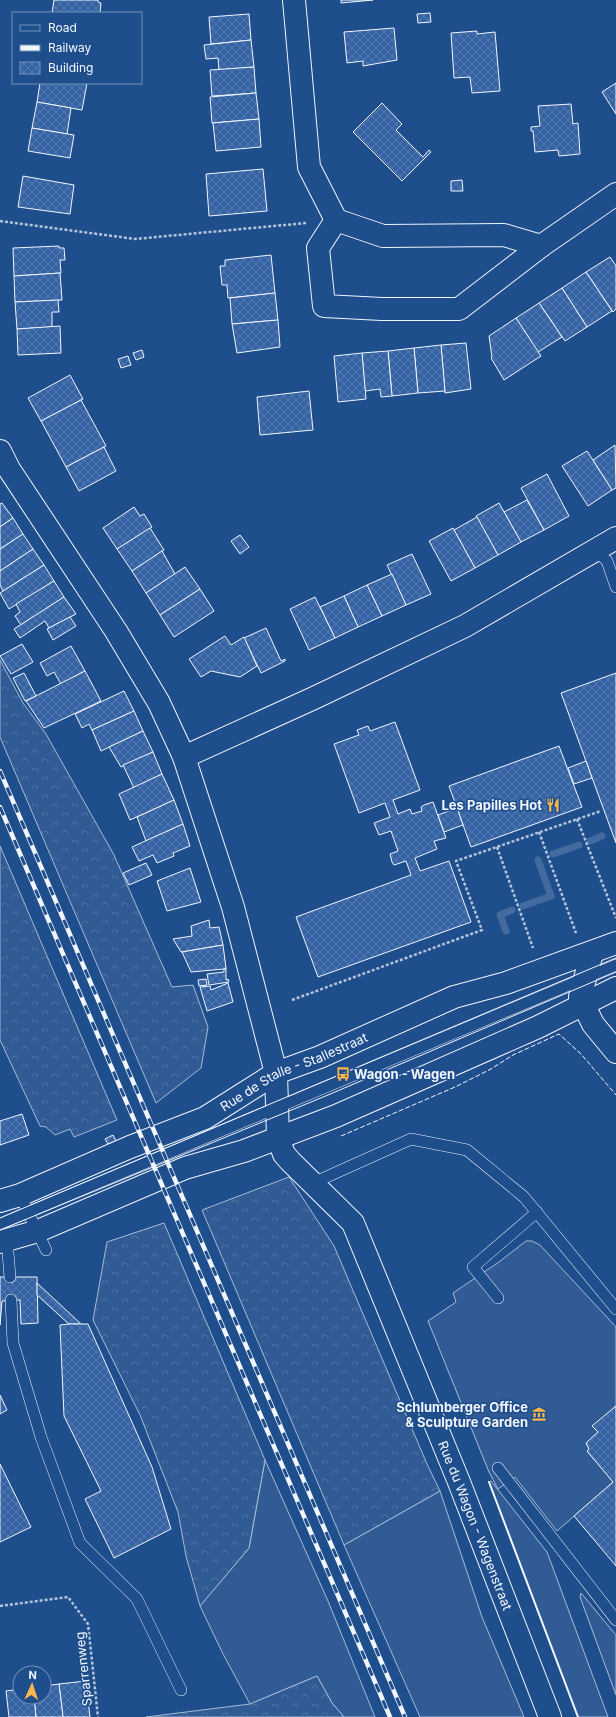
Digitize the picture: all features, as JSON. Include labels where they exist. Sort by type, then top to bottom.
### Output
[{"type":"street","points":[[294,0],[309,167],[336,220],[383,236],[504,235],[541,246]]},
{"type":"street","points":[[336,220],[318,248],[324,306],[382,310],[459,309],[541,246],[610,198]]},
{"type":"street","name":"Rue du Wagon - Wagenstraat","points":[[0,452],[9,470],[116,630],[161,707],[184,757],[233,907],[276,1073],[278,1138],[284,1154],[352,1223],[459,1482],[550,1717]]},
{"type":"street","points":[[184,757],[314,698],[465,626],[616,538]]},
{"type":"street","name":"Rue de Stalle - Stallestraat","points":[[2,1235],[130,1147],[205,1118],[276,1073],[320,1057],[454,997],[506,982],[592,953],[616,943]]},
{"type":"street","points":[[592,953],[580,997],[593,1024],[616,1052]]},
{"type":"street","name":"Rue de Stalle - Stallestraat","points":[[27,1218],[185,1168],[228,1156],[336,1116],[538,1027],[616,988]]},
{"type":"lane","points":[[595,550],[608,561],[616,587]]},
{"type":"lane","name":"Rue de Stalle - Stallestraat","points":[[27,1218],[278,1108],[616,965]]},
{"type":"lane","points":[[313,1183],[411,1139],[467,1150],[524,1197],[616,1309]]},
{"type":"lane","points":[[498,1298],[473,1267],[537,1212]]},
{"type":"lane","points":[[2,1235],[10,1277]]},
{"type":"lane","points":[[11,1300],[13,1342],[41,1437],[80,1543],[137,1599],[181,1690]]},
{"type":"lane","points":[[498,1468],[616,1620]]},
{"type":"path","points":[[0,221],[135,239],[292,225]]},
{"type":"path","points":[[292,1000],[482,930],[456,861],[601,811]]},
{"type":"path","points":[[577,819],[616,918]]},
{"type":"path","points":[[539,832],[577,936]]},
{"type":"path","points":[[497,847],[531,944]]},
{"type":"path","name":"Sparrenweg","points":[[0,1606],[68,1598],[88,1624],[98,1717]]},
{"type":"shaded area","points":[[526,1241],[532,1241],[540,1245],[616,1327],[616,1406],[593,1426],[598,1432],[586,1443],[589,1449],[587,1451],[613,1482],[557,1531],[515,1477],[498,1489],[489,1472],[428,1321],[456,1302],[453,1293],[499,1262]]},
{"type":"shaded area","points":[[265,1460],[328,1601],[375,1717],[344,1717],[332,1703],[317,1676],[250,1704],[223,1654],[200,1606],[249,1548]]},
{"type":"shaded area","points":[[491,1481],[547,1552],[608,1717],[578,1717],[489,1482]]},
{"type":"shaded area","points":[[440,1491],[482,1617],[524,1717],[420,1717],[344,1545]]},
{"type":"shaded area","points":[[581,1593],[616,1635],[616,1695],[580,1597]]},
{"type":"green space","points":[[0,660],[23,703],[46,734],[114,855],[172,987],[193,985],[208,1027],[201,1068],[156,1103],[0,737]]},
{"type":"green space","points":[[0,846],[117,1120],[74,1137],[70,1129],[55,1135],[46,1127],[40,1126],[0,1040]]},
{"type":"green space","points":[[289,1177],[334,1246],[427,1464],[440,1491],[344,1545],[202,1210]]},
{"type":"green space","points":[[164,1223],[265,1460],[249,1548],[200,1606],[186,1556],[178,1512],[140,1415],[93,1320],[107,1242]]},
{"type":"green space","points":[[317,1676],[332,1703],[344,1717],[146,1717],[250,1704]]},
{"type":"building","points":[[54,0],[98,0],[98,2],[101,3],[100,12],[52,12]]},
{"type":"building","points":[[341,0],[373,0],[341,3]]},
{"type":"building","points":[[430,13],[431,22],[418,23],[417,14]]},
{"type":"building","points":[[249,14],[251,40],[211,44],[209,17]]},
{"type":"building","points":[[394,28],[397,60],[363,66],[363,61],[347,63],[344,32]]},
{"type":"building","points":[[477,31],[477,34],[495,32],[500,91],[472,93],[470,77],[454,78],[451,33]]},
{"type":"building","points":[[251,40],[254,67],[219,70],[218,58],[206,59],[204,45]]},
{"type":"building","points":[[254,67],[256,93],[212,96],[210,70]]},
{"type":"building","points":[[616,83],[616,114],[602,92]]},
{"type":"building","points":[[40,84],[87,84],[82,110],[37,102]]},
{"type":"building","points":[[256,93],[259,119],[212,123],[210,97]]},
{"type":"building","points":[[37,102],[71,108],[67,134],[32,128]]},
{"type":"building","points":[[382,103],[402,124],[396,130],[423,157],[429,150],[431,152],[402,181],[353,132]]},
{"type":"building","points":[[571,104],[573,124],[578,123],[580,154],[559,156],[558,150],[535,152],[533,131],[531,131],[531,127],[540,126],[538,106]]},
{"type":"building","points":[[259,119],[261,147],[216,151],[213,123]]},
{"type":"building","points":[[32,128],[74,135],[70,158],[28,151]]},
{"type":"building","points":[[263,169],[267,211],[209,216],[206,174]]},
{"type":"building","points":[[23,176],[74,185],[70,214],[18,207]]},
{"type":"building","points":[[462,180],[463,191],[451,191],[451,181]]},
{"type":"building","points":[[59,246],[59,248],[64,248],[65,260],[60,260],[61,273],[14,276],[13,248]]},
{"type":"building","points":[[271,255],[275,293],[228,298],[227,285],[222,285],[220,266],[225,266],[225,260]]},
{"type":"building","points":[[610,257],[616,266],[616,309],[613,312],[586,272]]},
{"type":"building","points":[[586,272],[612,311],[587,327],[562,288]]},
{"type":"building","points":[[60,273],[62,300],[15,302],[14,276]]},
{"type":"building","points":[[562,288],[587,327],[565,341],[539,303]]},
{"type":"building","points":[[275,293],[278,320],[232,324],[230,298]]},
{"type":"building","points":[[58,300],[59,312],[52,312],[52,327],[17,329],[15,302]]},
{"type":"building","points":[[539,303],[562,337],[538,352],[516,318]]},
{"type":"building","points":[[516,318],[541,356],[504,380],[491,358],[489,336]]},
{"type":"building","points":[[278,320],[280,347],[237,353],[232,324]]},
{"type":"building","points":[[60,326],[61,353],[18,355],[17,329]]},
{"type":"building","points":[[466,343],[471,389],[445,393],[441,345]]},
{"type":"building","points":[[441,345],[445,391],[418,393],[414,348]]},
{"type":"building","points":[[414,348],[418,393],[392,396],[388,351]]},
{"type":"building","points":[[142,350],[144,357],[136,360],[133,353]]},
{"type":"building","points":[[388,351],[392,396],[381,397],[380,389],[365,391],[362,353]]},
{"type":"building","points":[[362,353],[366,399],[338,402],[334,356]]},
{"type":"building","points":[[128,356],[131,365],[121,368],[118,359]]},
{"type":"building","points":[[70,375],[83,399],[41,421],[28,398]]},
{"type":"building","points":[[309,391],[313,430],[260,435],[257,397]]},
{"type":"building","points":[[81,400],[106,446],[66,467],[41,421]]},
{"type":"building","points":[[615,445],[616,488],[612,490],[593,460]]},
{"type":"building","points":[[104,447],[116,471],[79,491],[66,467]]},
{"type":"building","points":[[587,451],[612,490],[588,506],[562,466]]},
{"type":"building","points":[[547,474],[569,516],[544,530],[521,488]]},
{"type":"building","points":[[527,500],[544,530],[521,542],[504,512]]},
{"type":"building","points":[[2,503],[13,518],[0,527],[0,504]]},
{"type":"building","points":[[499,503],[521,542],[498,555],[476,516]]},
{"type":"building","points":[[134,507],[140,516],[144,514],[152,527],[117,549],[103,528]]},
{"type":"building","points":[[477,517],[498,555],[475,568],[454,530]]},
{"type":"building","points":[[13,518],[23,534],[0,549],[0,527]]},
{"type":"building","points":[[150,528],[164,550],[132,571],[117,549]]},
{"type":"building","points":[[453,528],[475,568],[451,581],[429,541]]},
{"type":"building","points":[[23,534],[33,549],[0,571],[0,549]]},
{"type":"building","points":[[240,535],[249,547],[240,554],[231,541]]},
{"type":"building","points":[[33,549],[44,565],[3,591],[0,585],[0,571]]},
{"type":"building","points":[[162,551],[175,574],[146,593],[132,571]]},
{"type":"building","points":[[412,554],[431,594],[406,605],[387,565]]},
{"type":"building","points":[[44,565],[54,581],[9,609],[0,593]]},
{"type":"building","points":[[185,567],[200,589],[160,615],[146,593]]},
{"type":"building","points":[[392,574],[406,605],[382,616],[367,585]]},
{"type":"building","points":[[54,581],[64,597],[21,625],[15,616],[20,612],[16,604]]},
{"type":"building","points":[[367,585],[382,616],[358,627],[344,596]]},
{"type":"building","points":[[200,589],[214,611],[174,637],[160,615]]},
{"type":"building","points":[[344,596],[358,627],[335,638],[320,607]]},
{"type":"building","points":[[64,597],[76,614],[49,628],[45,621],[20,638],[14,629]]},
{"type":"building","points":[[315,597],[335,638],[309,650],[290,609]]},
{"type":"building","points":[[70,617],[76,626],[53,640],[47,629]]},
{"type":"building","points":[[266,628],[281,661],[285,659],[285,661],[261,673],[244,638]]},
{"type":"building","points":[[225,636],[231,645],[244,637],[257,666],[240,677],[211,671],[201,677],[189,659]]},
{"type":"building","points":[[22,644],[33,662],[11,674],[0,656]]},
{"type":"building","points":[[71,646],[85,671],[61,684],[54,672],[47,676],[40,663]]},
{"type":"building","points":[[85,671],[101,701],[44,728],[26,701]]},
{"type":"building","points":[[24,673],[36,696],[25,701],[13,678]]},
{"type":"building","points":[[616,673],[616,843],[561,693]]},
{"type":"building","points":[[124,691],[134,711],[92,730],[89,724],[82,728],[75,714]]},
{"type":"building","points":[[134,711],[143,731],[101,751],[92,730]]},
{"type":"building","points":[[395,722],[420,790],[393,800],[398,814],[410,809],[412,814],[422,811],[421,807],[433,802],[446,838],[434,841],[437,849],[415,858],[420,871],[449,861],[471,922],[318,977],[296,917],[411,875],[406,861],[394,865],[392,862],[390,854],[398,851],[391,831],[379,835],[374,823],[390,817],[385,803],[359,813],[334,744],[359,735],[357,730],[368,726],[370,731]]},
{"type":"building","points":[[143,731],[153,752],[121,767],[109,747]]},
{"type":"building","points":[[559,746],[582,807],[471,847],[449,786]]},
{"type":"building","points":[[153,752],[162,774],[134,788],[123,765]]},
{"type":"building","points":[[586,761],[592,778],[574,784],[568,768]]},
{"type":"building","points":[[162,774],[174,800],[130,820],[119,794]]},
{"type":"building","points":[[174,800],[183,824],[146,841],[137,817]]},
{"type":"building","points":[[457,808],[463,825],[444,832],[438,815]]},
{"type":"building","points":[[183,824],[190,846],[173,853],[174,856],[157,863],[153,855],[139,861],[132,847]]},
{"type":"building","points":[[146,863],[152,875],[129,885],[123,873]]},
{"type":"building","points":[[190,868],[201,902],[167,911],[157,881]]},
{"type":"building","points":[[209,920],[210,928],[219,927],[223,945],[181,952],[173,939],[192,936],[191,926]]},
{"type":"building","points":[[223,945],[226,968],[191,972],[182,952]]},
{"type":"building","points":[[226,968],[226,980],[228,979],[229,982],[209,985],[207,974],[224,972],[224,969]]},
{"type":"building","points":[[206,979],[207,985],[199,986],[198,980]]},
{"type":"building","points":[[228,983],[233,1002],[207,1011],[200,987],[210,986],[211,990]]},
{"type":"building","points":[[22,1114],[29,1135],[0,1145],[0,1121]]},
{"type":"building","points":[[113,1135],[116,1141],[108,1144],[105,1139]]},
{"type":"building","points":[[0,1277],[37,1277],[38,1323],[21,1324],[20,1300],[2,1301],[0,1325]]},
{"type":"building","points":[[37,1283],[81,1324],[69,1324],[37,1295]]},
{"type":"building","points":[[88,1324],[152,1467],[171,1529],[114,1558],[85,1499],[101,1491],[64,1416],[60,1325]]},
{"type":"building","points":[[0,1395],[7,1410],[0,1414]]},
{"type":"building","points":[[616,1406],[616,1566],[574,1516],[613,1482],[587,1451],[589,1449],[586,1443],[598,1432],[592,1426]]},
{"type":"building","points":[[0,1464],[31,1527],[0,1542]]},
{"type":"building","points":[[86,1681],[90,1717],[63,1717],[59,1684]]},
{"type":"building","points":[[59,1684],[63,1717],[36,1717],[35,1705],[52,1705],[52,1685]]},
{"type":"building","points":[[12,1690],[12,1705],[35,1705],[36,1717],[9,1717],[6,1691]]},
{"type":"waterway","points":[[590,841],[602,836]]},
{"type":"waterway","points":[[553,854],[579,845]]},
{"type":"waterway","points":[[523,906],[551,896],[538,860]]},
{"type":"waterway","points":[[506,931],[500,915],[512,910]]},
{"type":"tram line","points":[[0,1218],[616,958]]},
{"type":"tram line","points":[[0,1230],[328,1095],[616,972]]},
{"type":"railway","points":[[0,771],[405,1717]]},
{"type":"railway","points":[[0,807],[390,1717]]},
{"type":"fence","points":[[341,1136],[455,1087],[491,1069],[513,1055],[559,1034],[581,1054],[616,1095]]},
{"type":"wall","points":[[489,1482],[578,1717]]},
{"type":"place","name":"Les Papilles Hot","points":[[553,805]]},
{"type":"place","name":"Wagon - Wagen","points":[[343,1074]]},
{"type":"place","name":"Schlumberger Office & Sculpture Garden","points":[[539,1414]]}]
